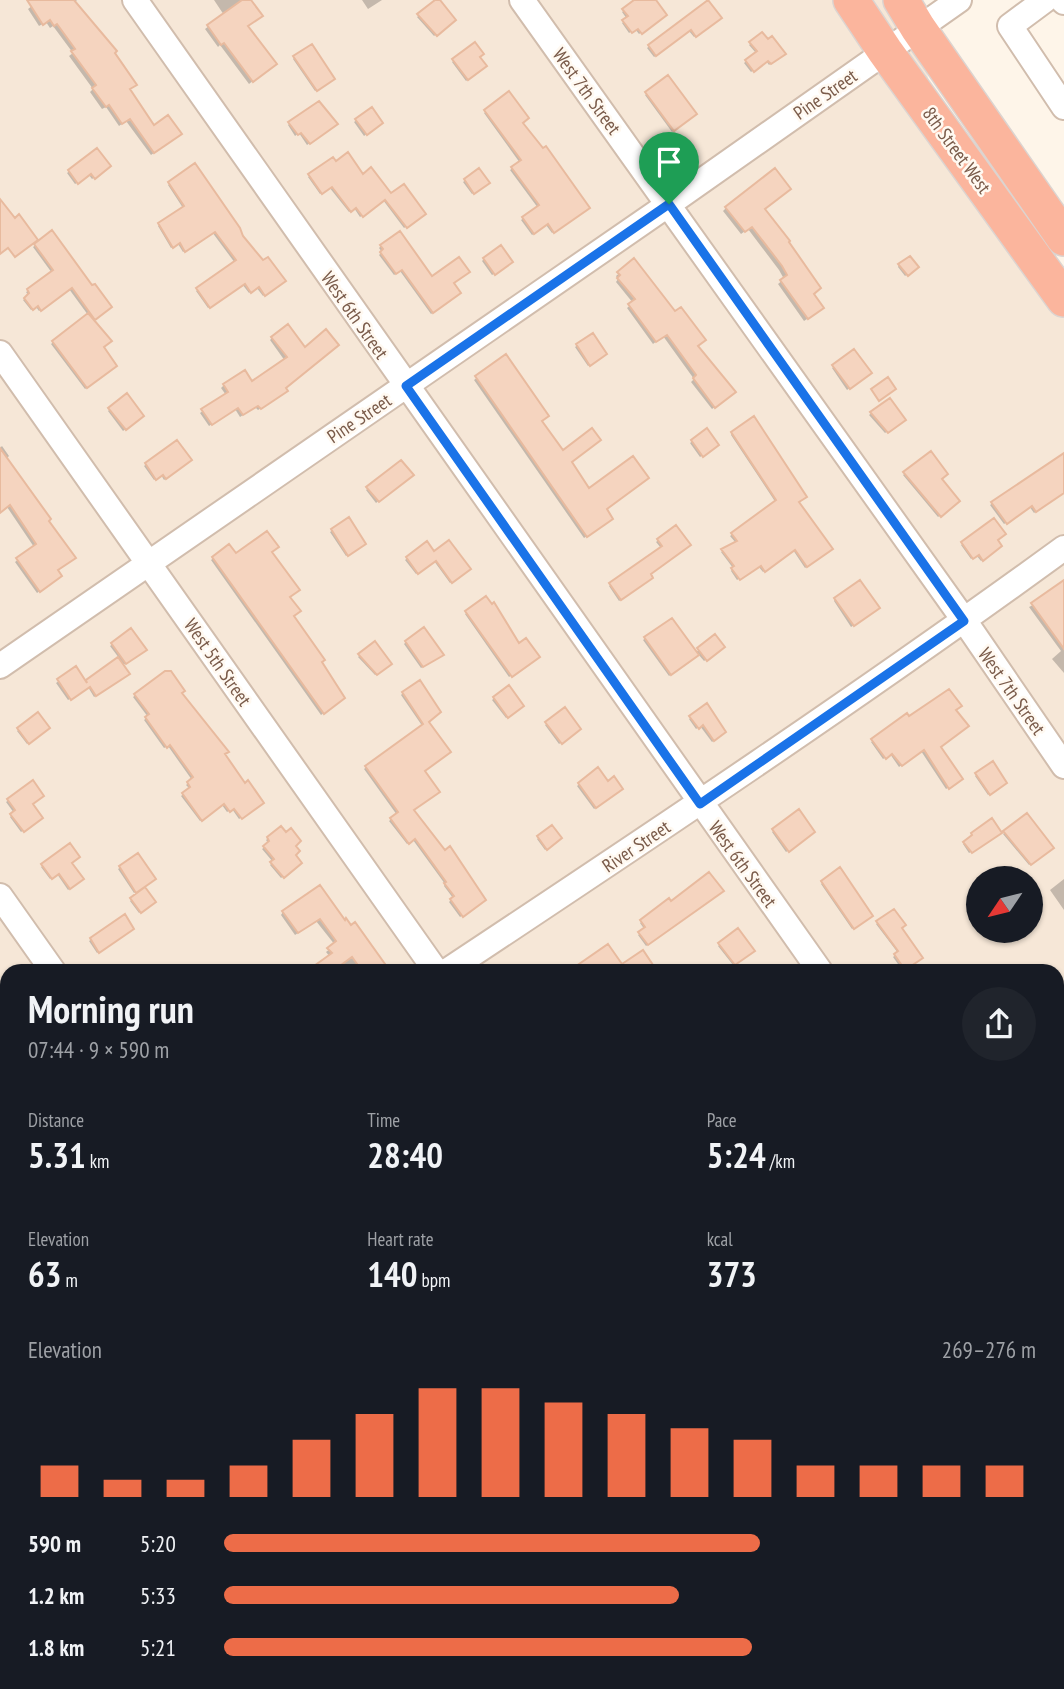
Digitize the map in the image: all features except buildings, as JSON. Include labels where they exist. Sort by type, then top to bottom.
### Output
[{"type":"highway","name":"8th Street West","points":[[851,0],[1064,299]]},
{"type":"highway","name":"8th Street West","points":[[909,14],[1064,238]]},
{"type":"street","name":"West 6th Street","points":[[135,0],[815,964]]},
{"type":"street","name":"West 7th Street","points":[[522,0],[669,204],[1064,766]]},
{"type":"street","name":"Pine Street","points":[[0,666],[669,204],[885,51],[909,14],[959,0]]},
{"type":"street","points":[[1045,0],[1010,26],[1064,107]]},
{"type":"street","name":"West 5th Street","points":[[0,353],[431,964]]},
{"type":"street","name":"River Street","points":[[458,964],[700,804],[964,621],[1064,548]]},
{"type":"street","points":[[0,896],[48,964]]},
{"type":"shaded area","points":[[0,0],[901,0],[918,28],[937,122],[1064,299],[1064,964],[0,964]]},
{"type":"route","points":[[669,204],[964,621],[700,804],[406,386],[669,204]]}]
